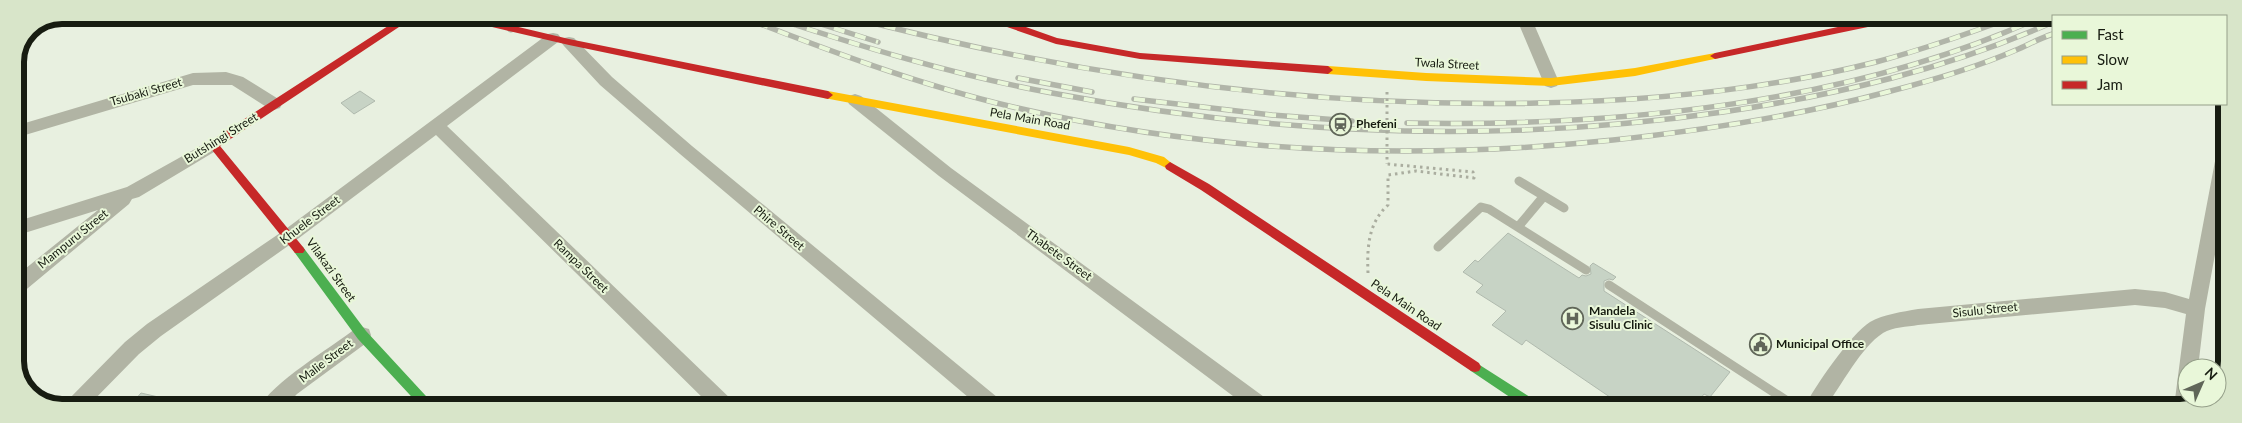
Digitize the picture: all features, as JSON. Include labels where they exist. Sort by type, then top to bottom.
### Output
[{"type":"street","name":"Butshingi Street","points":[[24,231],[132,192],[213,145],[398,24]]},
{"type":"street","name":"Pela Main Road","points":[[493,24],[561,40],[855,100],[1129,151],[1160,160],[1205,187],[1523,399]]},
{"type":"street","name":"Twala Street","points":[[1007,24],[1056,41],[1140,56],[1426,77],[1551,82],[1635,72],[1867,24]]},
{"type":"street","points":[[1526,24],[1551,82]]},
{"type":"street","name":"Khuele Street","points":[[83,399],[143,338],[289,236],[436,125],[561,40]]},
{"type":"street","name":"Phire Street","points":[[561,40],[686,150],[985,399]]},
{"type":"street","name":"Tsubaki Street","points":[[24,129],[193,79],[219,77],[237,80],[274,104]]},
{"type":"street","name":"Thabete Street","points":[[855,100],[945,172],[1252,399]]},
{"type":"street","name":"Rampa Street","points":[[436,125],[718,399]]},
{"type":"street","name":"Vilakazi Street","points":[[213,145],[289,236],[362,335],[422,399]]},
{"type":"street","points":[[2189,358],[2196,309],[2218,189]]},
{"type":"street","name":"Mampuru Street","points":[[24,281],[132,192]]},
{"type":"street","name":"Sisulu Street","points":[[1821,399],[1861,344],[1874,329],[1885,323],[1918,317],[2134,297],[2165,300],[2196,309]]},
{"type":"street","name":"Malie Street","points":[[278,399],[290,388],[362,335]]},
{"type":"lane","points":[[508,24],[511,28]]},
{"type":"lane","points":[[1519,181],[1564,208]]},
{"type":"lane","points":[[1518,227],[1544,196]]},
{"type":"lane","points":[[1438,247],[1481,207],[1489,209],[1586,270]]},
{"type":"lane","points":[[1609,285],[1784,399]]},
{"type":"path","points":[[1367,262],[1366,249],[1377,216],[1388,205],[1388,175],[1416,171],[1474,178],[1473,172],[1386,164],[1387,92]]},
{"type":"building","points":[[360,91],[375,101],[354,114],[341,103]]},
{"type":"building","name":"Mandela Sisulu Clinic","points":[[1508,233],[1579,278],[1582,275],[1591,274],[1590,266],[1593,263],[1616,277],[1613,280],[1604,281],[1604,291],[1730,372],[1710,397],[1704,394],[1700,399],[1613,399],[1526,340],[1522,345],[1492,325],[1506,311],[1476,292],[1483,285],[1463,272],[1475,260],[1478,262]]},
{"type":"building","points":[[141,393],[167,399],[136,399]]},
{"type":"railway","points":[[761,24],[839,54],[908,77],[1013,107],[1162,135],[1312,149],[1387,151],[1463,150],[1538,146],[1613,140],[1717,127],[1853,101],[1936,79],[1985,63],[2052,34]]},
{"type":"railway","points":[[793,24],[871,49],[979,78],[1135,107],[1303,126],[1471,131],[1639,122],[1766,105],[1850,88],[1932,67],[1973,54],[2048,24]]},
{"type":"railway","points":[[821,24],[878,42]]},
{"type":"railway","points":[[878,24],[1013,55],[1099,71],[1273,93],[1361,100],[1449,103],[1537,103],[1623,100],[1750,87],[1835,72],[1876,62],[1994,24]]},
{"type":"railway","points":[[1407,123],[1568,120],[1650,114],[1733,104],[1814,89],[1894,70],[1971,45],[2023,24]]},
{"type":"railway","points":[[1018,78],[1092,92]]},
{"type":"railway","points":[[1134,99],[1272,115],[1352,121]]},
{"type":"traffic: fast","points":[[299,250],[362,335],[422,399]]},
{"type":"traffic: fast","points":[[1475,367],[1523,399]]},
{"type":"traffic: slow","points":[[1328,70],[1426,77],[1551,82],[1635,72],[1715,56]]},
{"type":"traffic: slow","points":[[828,95],[1129,151],[1160,160],[1170,166]]},
{"type":"traffic: jam","points":[[299,250],[213,145],[398,24]]},
{"type":"traffic: jam","points":[[492,24],[569,42],[828,95]]},
{"type":"traffic: jam","points":[[1007,24],[1056,41],[1140,56],[1328,70]]},
{"type":"traffic: jam","points":[[1715,56],[1868,24]]},
{"type":"traffic: jam","points":[[1170,166],[1205,187],[1475,367]]},
{"type":"place","name":"Phefeni","points":[[1340,124]]},
{"type":"place","name":"Mandela Sisulu Clinic","points":[[1573,318]]},
{"type":"place","name":"Municipal Office","points":[[1760,344]]}]
